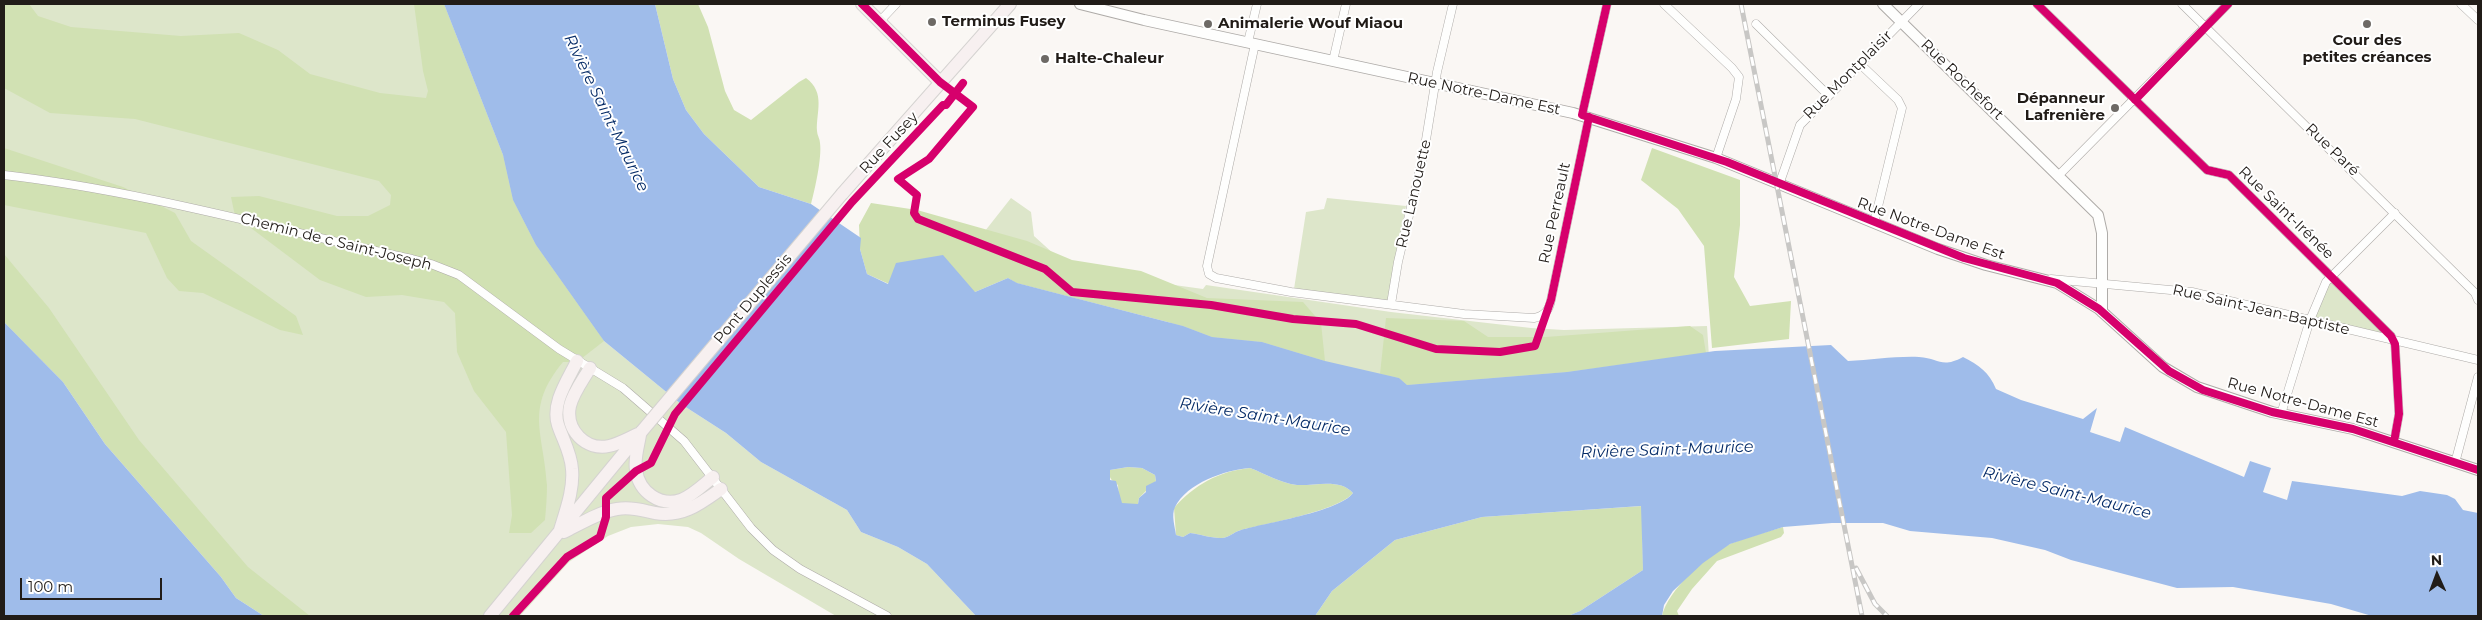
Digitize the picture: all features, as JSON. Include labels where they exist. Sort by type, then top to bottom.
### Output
[{"type":"main road","points":[[862,4],[940,82]]},
{"type":"main road","name":"Rue Fusey","points":[[842,194],[1010,4]]},
{"type":"main road","name":"Pont Duplessis","points":[[490,616],[641,432],[842,194]]},
{"type":"main road","points":[[559,534],[570,494],[572,471],[569,452],[558,425],[556,412],[562,391],[577,361]]},
{"type":"main road","points":[[590,368],[570,406],[570,420],[576,435],[585,442],[612,446],[641,432]]},
{"type":"main road","points":[[641,432],[636,458],[636,471],[641,484],[653,498],[667,502],[682,499],[713,477]]},
{"type":"main road","points":[[559,534],[616,509],[634,508],[666,514],[679,514],[698,506],[721,489]]},
{"type":"street","points":[[880,21],[896,4]]},
{"type":"street","name":"Rue Notre-Dame Est","points":[[1080,4],[1586,116],[1716,158],[1780,182],[1874,223],[1986,266],[2041,278],[2062,286],[2102,312],[2163,367],[2188,383],[2221,397],[2281,414],[2348,428],[2478,470]]},
{"type":"street","points":[[1252,43],[1257,4]]},
{"type":"street","points":[[1333,61],[1346,4]]},
{"type":"street","name":"Rue Lanouette","points":[[1391,304],[1398,262],[1424,152],[1435,83],[1453,4]]},
{"type":"street","points":[[1586,116],[1607,4]]},
{"type":"street","points":[[1664,4],[1732,68],[1739,77],[1736,100],[1716,158]]},
{"type":"street","name":"Rue Rochefort","points":[[1883,4],[2094,210],[2100,220],[2102,312]]},
{"type":"street","name":"Rue Montplaisir","points":[[1780,182],[1797,129],[1828,95],[1919,4]]},
{"type":"street","name":"Rue Saint-Irénée","points":[[2037,4],[2207,170],[2229,175],[2394,340]]},
{"type":"street","name":"Rue Paré","points":[[2182,4],[2395,213],[2475,293],[2478,300]]},
{"type":"street","points":[[2059,175],[2228,4]]},
{"type":"street","points":[[2462,4],[2478,20]]},
{"type":"street","points":[[1756,24],[1828,95]]},
{"type":"street","name":"Rue Perreault","points":[[1252,43],[1207,266],[1209,274],[1216,278],[1278,290],[1474,315],[1534,318],[1546,313],[1551,300],[1586,116]]},
{"type":"street","points":[[1860,64],[1898,100],[1902,108],[1874,223]]},
{"type":"street","name":"Chemin de c Saint-Joseph","points":[[4,175],[71,183],[216,213],[431,264],[459,275],[577,361],[614,381],[656,414],[684,441],[758,536],[789,562],[887,616]]},
{"type":"street","points":[[2281,414],[2310,320],[2324,284],[2395,213]]},
{"type":"street","name":"Rue Saint-Jean-Baptiste","points":[[2041,278],[2146,286],[2192,292],[2478,360]]},
{"type":"street","points":[[2394,340],[2399,414],[2394,442]]},
{"type":"street","points":[[2455,463],[2478,377]]},
{"type":"green space","points":[[4,4],[444,4],[503,155],[604,341],[681,404],[726,433],[761,462],[847,510],[861,532],[898,547],[927,564],[976,616],[836,616],[739,559],[701,533],[688,527],[658,524],[631,527],[608,536],[569,562],[520,616],[264,616],[63,382],[4,322]]},
{"type":"green space","points":[[4,4],[29,4],[38,16],[71,27],[181,36],[239,33],[278,50],[310,74],[380,93],[426,98],[428,91],[423,71],[414,4],[444,4],[503,155],[513,200],[536,245],[604,341],[577,362],[563,362],[551,379],[544,394],[539,422],[547,485],[545,520],[531,533],[509,533],[512,515],[506,432],[474,391],[457,352],[455,313],[444,302],[402,295],[366,297],[320,280],[235,216],[231,197],[259,196],[337,216],[368,216],[390,205],[391,195],[379,181],[135,119],[50,113],[4,88]]},
{"type":"green space","points":[[655,4],[698,4],[708,27],[725,91],[734,110],[751,120],[799,82],[806,78],[812,84],[816,90],[819,103],[817,131],[820,142],[820,157],[811,204],[759,187],[704,134],[686,110],[673,79]]},
{"type":"green space","points":[[4,148],[123,187],[175,213],[191,241],[296,316],[303,335],[280,330],[203,293],[179,291],[167,278],[146,233],[4,205]]},
{"type":"green space","points":[[1652,148],[1740,180],[1740,225],[1734,277],[1750,306],[1791,301],[1789,339],[1712,348],[1704,246],[1678,209],[1641,180]]},
{"type":"green space","points":[[1011,198],[1031,212],[1034,236],[1065,264],[1124,278],[1203,289],[1206,285],[1391,312],[1531,328],[1564,330],[1707,326],[1709,357],[1408,391],[1207,341],[985,231]]},
{"type":"green space","points":[[1327,198],[1406,206],[1387,305],[1294,289],[1306,212],[1324,209]]},
{"type":"green space","points":[[871,203],[917,210],[1027,241],[1072,260],[1141,271],[1207,298],[1303,302],[1321,323],[1325,361],[1262,342],[1212,337],[1183,326],[1016,283],[1008,278],[975,292],[889,284],[867,274],[860,249],[859,225]]},
{"type":"green space","points":[[4,254],[49,308],[139,440],[248,567],[310,616],[264,616],[236,598],[221,577],[105,444],[63,382],[4,322]]},
{"type":"green space","points":[[2331,275],[2391,336],[2310,320]]},
{"type":"green space","points":[[1386,318],[1464,321],[1488,337],[1546,337],[1690,326],[1703,335],[1706,353],[1567,372],[1407,385],[1399,378],[1380,374]]},
{"type":"green space","points":[[1128,467],[1142,468],[1155,475],[1156,481],[1139,498],[1138,504],[1122,504],[1119,499],[1118,485],[1110,477],[1110,470]]},
{"type":"green space","points":[[1250,468],[1291,484],[1334,484],[1348,488],[1353,493],[1345,500],[1333,506],[1241,530],[1223,538],[1190,533],[1183,537],[1176,535],[1174,508],[1190,492],[1228,472]]},
{"type":"green space","points":[[1642,506],[1643,570],[1580,611],[1568,616],[1315,616],[1332,591],[1395,540],[1482,517]]},
{"type":"green space","points":[[1783,527],[1784,533],[1781,537],[1717,561],[1692,589],[1677,611],[1679,616],[1662,616],[1672,595],[1680,584],[1711,555],[1732,543]]},
{"type":"water","name":"Rivière Saint-Maurice","points":[[444,4],[655,4],[673,79],[686,110],[704,134],[759,187],[811,204],[861,238],[860,249],[867,274],[888,284],[896,263],[943,255],[975,292],[1008,278],[1017,283],[1183,326],[1212,337],[1262,342],[1325,361],[1399,378],[1407,385],[1567,372],[1715,351],[1831,345],[1848,361],[1910,357],[1926,358],[1945,363],[1963,357],[1983,370],[1996,389],[2021,400],[2083,419],[2097,408],[2090,432],[2120,442],[2125,427],[2244,477],[2250,461],[2271,468],[2263,492],[2287,500],[2292,481],[2402,496],[2420,491],[2447,495],[2455,499],[2463,510],[2478,513],[2478,616],[2372,616],[2331,604],[2233,587],[2177,588],[2071,560],[2045,550],[1992,538],[1910,531],[1883,523],[1832,523],[1783,527],[1730,544],[1703,563],[1673,591],[1664,605],[1662,616],[1568,616],[1580,611],[1643,570],[1641,506],[1482,517],[1395,540],[1332,591],[1315,616],[976,616],[927,564],[898,547],[861,532],[847,510],[761,462],[726,433],[681,404],[604,341],[536,245],[513,200],[503,155]],"holes":[[[1128,467],[1142,468],[1155,475],[1156,481],[1146,486],[1146,492],[1139,498],[1138,504],[1122,503],[1116,481],[1110,480],[1110,470]],[[1250,468],[1291,484],[1334,484],[1348,488],[1353,493],[1345,500],[1333,506],[1241,530],[1223,538],[1190,533],[1183,537],[1176,535],[1173,517],[1174,510],[1188,491],[1218,475]]]},
{"type":"water","points":[[4,322],[63,382],[105,444],[221,577],[236,598],[264,616],[4,616]]},
{"type":"railway","points":[[1741,4],[1862,616]]},
{"type":"railway","points":[[1856,568],[1875,604],[1887,616]]},
{"type":"cycle path","points":[[862,4],[940,82],[973,107],[929,159],[898,179],[917,195],[914,213],[918,219],[1045,269],[1072,292],[1211,305],[1293,319],[1356,324],[1436,349],[1500,352],[1535,346],[1551,300],[1589,117]]},
{"type":"cycle path","points":[[1607,4],[1582,115],[1727,162],[1964,258],[2057,283],[2099,309],[2169,371],[2203,390],[2272,412],[2353,429],[2478,470]]},
{"type":"cycle path","points":[[2037,4],[2207,170],[2229,175],[2391,336],[2395,344],[2399,414],[2394,442]]},
{"type":"cycle path","points":[[2135,100],[2228,4]]},
{"type":"cycle path","points":[[513,616],[567,557],[600,537],[606,517],[606,498],[636,471],[651,463],[675,414],[852,202],[943,105],[946,105],[963,83]]},
{"type":"place","name":"Terminus Fusey","points":[[932,22]]},
{"type":"place","name":"Animalerie Wouf Miaou","points":[[1208,24]]},
{"type":"place","name":"Cour des petites créances","points":[[2367,24]]},
{"type":"place","name":"Halte-Chaleur","points":[[1045,59]]},
{"type":"place","name":"Dépanneur Lafrenière","points":[[2115,108]]}]
